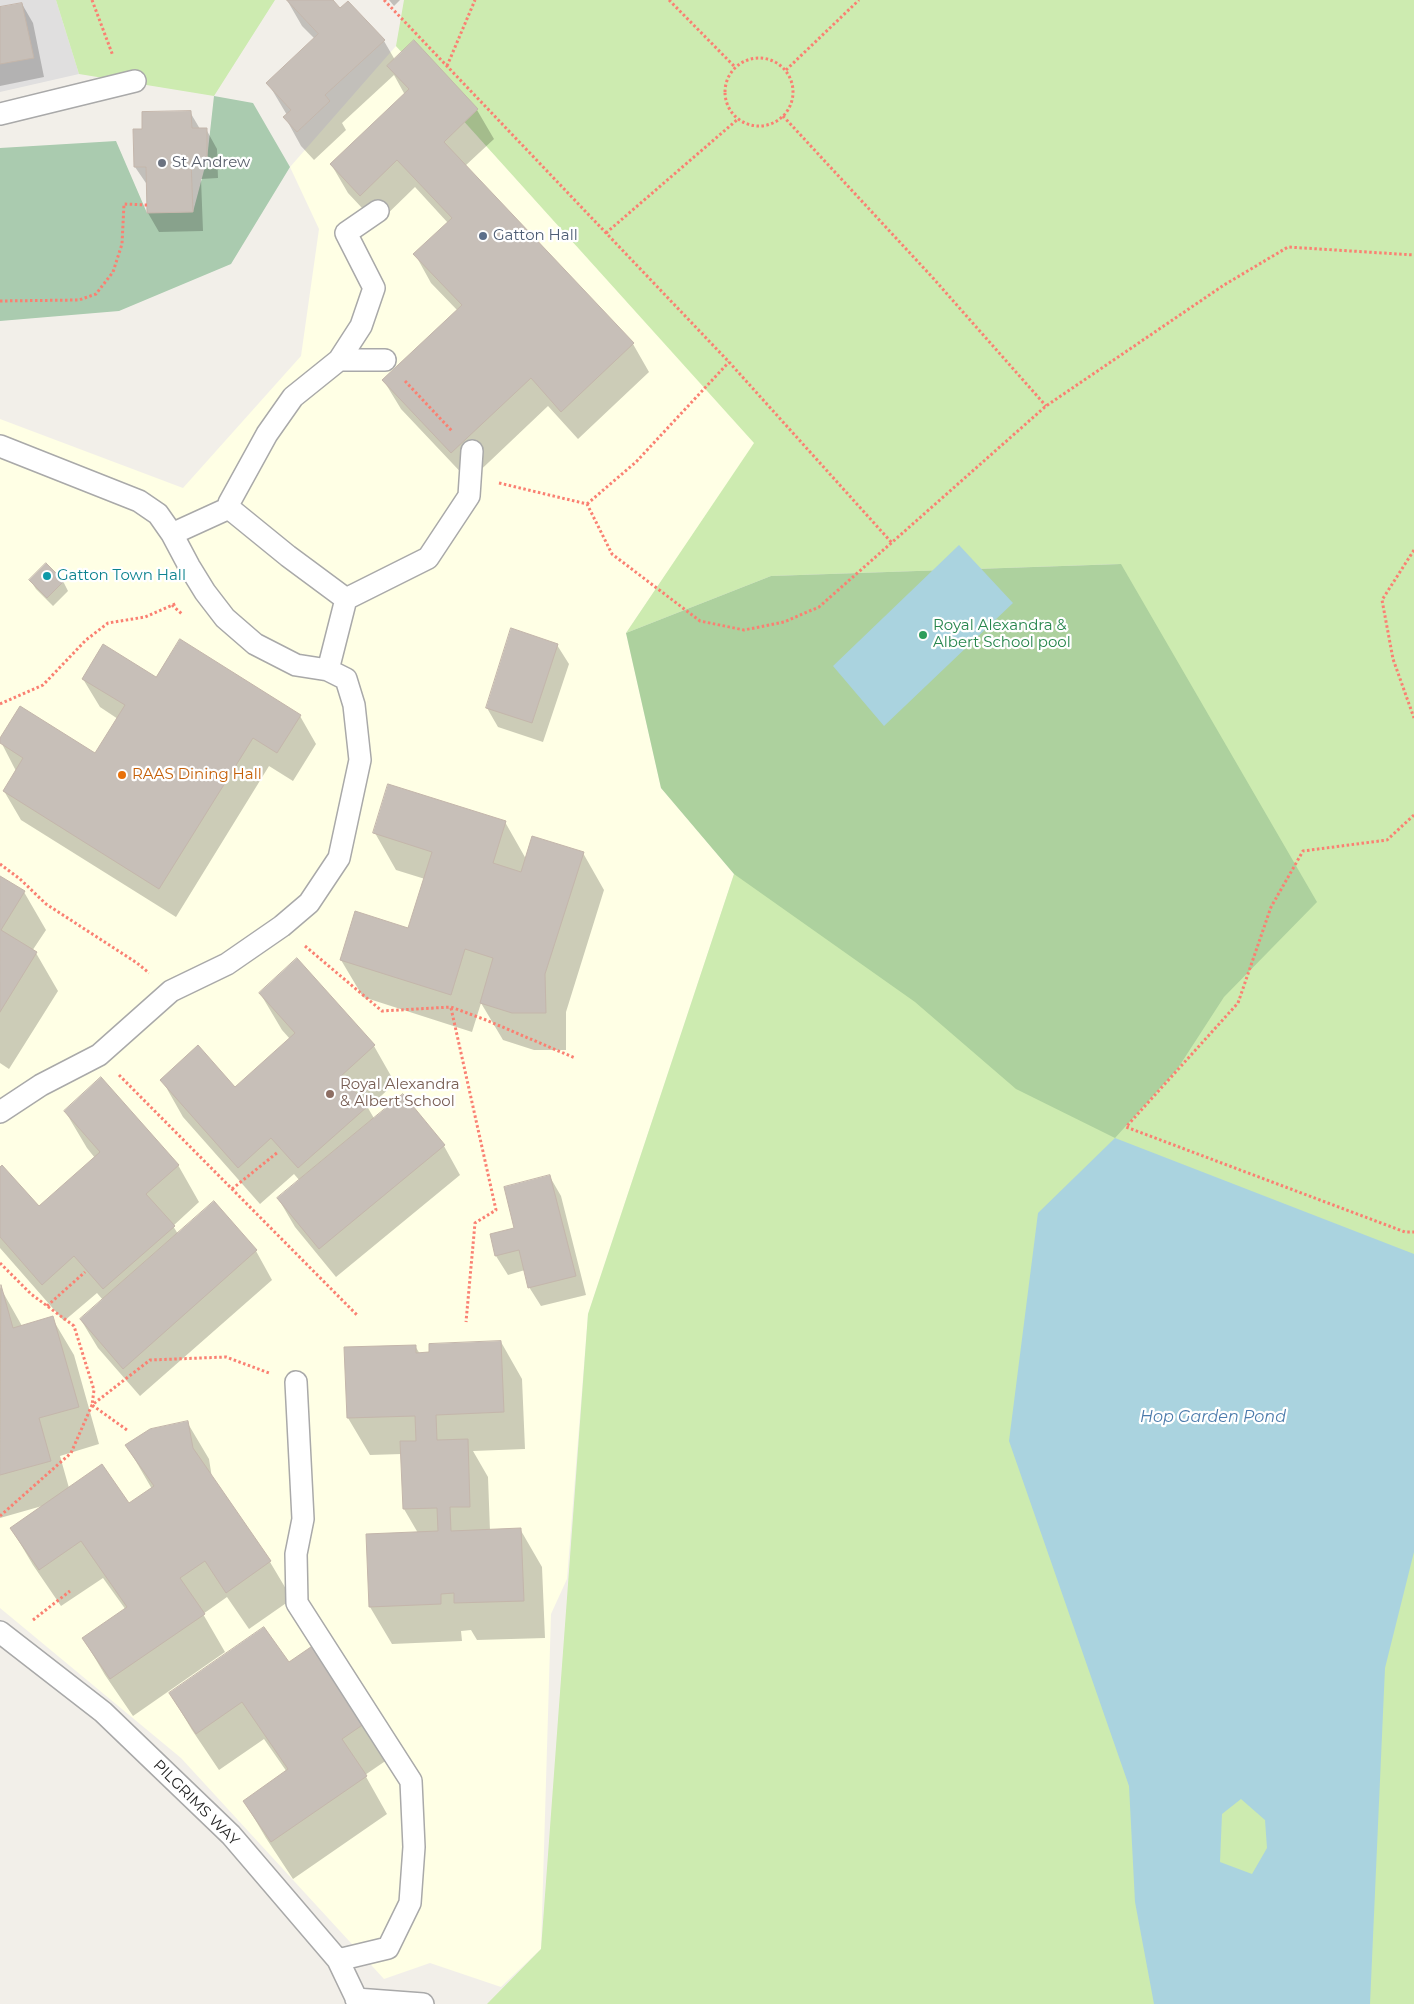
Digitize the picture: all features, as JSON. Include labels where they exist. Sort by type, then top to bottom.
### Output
[{"type":"lane","points":[[0,114],[129,83]]},
{"type":"lane","points":[[229,508],[229,503],[267,434],[293,397],[339,360],[361,326],[374,288],[346,233],[378,211]]},
{"type":"lane","points":[[339,360],[385,360]]},
{"type":"lane","points":[[0,446],[139,501],[158,514],[172,534],[188,566],[225,618],[255,644],[296,666],[328,670],[346,679],[354,705],[360,760],[339,858],[309,903],[282,926],[227,964],[170,991],[99,1055],[42,1085],[0,1112]]},
{"type":"lane","points":[[328,670],[346,599],[428,558],[469,496],[472,451]]},
{"type":"lane","points":[[172,534],[229,508]]},
{"type":"lane","points":[[229,508],[288,556],[346,599]]},
{"type":"lane","points":[[296,1382],[303,1519],[296,1554],[297,1602],[411,1781],[414,1847],[410,1903],[388,1948],[338,1960]]},
{"type":"lane","name":"PILGRIMS WAY","points":[[4,1635],[103,1712],[231,1835],[338,1960],[357,2001]]},
{"type":"lane","points":[[357,2001],[423,2004]]},
{"type":"path","points":[[92,0],[129,83]]},
{"type":"path","points":[[384,0],[729,362],[892,543]]},
{"type":"path","points":[[447,66],[475,0]]},
{"type":"path","points":[[669,0],[735,67]]},
{"type":"path","points":[[786,70],[859,0]]},
{"type":"path","points":[[753,57],[765,58],[776,62],[786,70],[792,80],[794,90],[792,102],[783,116],[773,124],[763,126],[751,125],[738,119],[729,110],[724,90],[727,78],[735,67],[744,60],[753,57]]},
{"type":"path","points":[[783,116],[933,278],[1046,406]]},
{"type":"path","points":[[606,233],[738,119]]},
{"type":"path","points":[[0,300],[79,300],[96,294],[113,272],[122,244],[124,204],[147,205]]},
{"type":"path","points":[[385,360],[472,451],[494,482],[586,504],[612,554],[700,621],[744,630],[784,622],[819,607],[1046,406],[1224,285],[1288,247],[1414,255]]},
{"type":"path","points":[[586,504],[636,462],[729,362]]},
{"type":"path","points":[[1414,550],[1382,600],[1393,659],[1414,718]]},
{"type":"path","points":[[0,704],[43,685],[86,640],[108,622],[145,617],[205,592]]},
{"type":"path","points":[[1414,815],[1387,840],[1303,851],[1271,907],[1238,1003],[1126,1127],[1405,1232],[1414,1232]]},
{"type":"path","points":[[0,864],[20,879],[46,904],[137,963],[170,991]]},
{"type":"path","points":[[282,926],[382,1011],[451,1008],[486,1020],[575,1058]]},
{"type":"path","points":[[451,1008],[496,1210],[476,1222],[466,1322]]},
{"type":"path","points":[[99,1055],[358,1316]]},
{"type":"path","points":[[232,1189],[278,1152]]},
{"type":"path","points":[[0,1263],[47,1306],[74,1326],[94,1390],[92,1405],[72,1453],[0,1516]]},
{"type":"path","points":[[47,1306],[85,1272]]},
{"type":"path","points":[[92,1405],[150,1360],[226,1357],[296,1382]]},
{"type":"path","points":[[92,1405],[127,1430]]},
{"type":"path","points":[[4,1635],[70,1591]]},
{"type":"shaded area","points":[[0,0],[56,0],[79,74],[0,92]]},
{"type":"shaded area","name":"Royal Alexandra & Albert School","points":[[396,46],[755,443],[626,633],[661,788],[734,874],[588,1314],[567,1579],[551,1614],[541,1949],[501,1987],[430,1963],[384,1979],[181,1758],[0,1608],[0,419],[183,488],[301,356],[319,229],[290,167]]},
{"type":"shaded area","points":[[214,96],[253,103],[290,167],[231,264],[119,311],[0,321],[0,148],[116,141],[147,213],[193,212],[207,159]]},
{"type":"green space","points":[[56,0],[275,0],[214,96],[79,74]]},
{"type":"green space","points":[[404,0],[1414,0],[1414,2004],[487,2004],[541,1949],[588,1314],[734,874],[1120,564],[771,576],[626,633],[754,443],[396,46]]},
{"type":"green space","points":[[1121,564],[1317,902],[1224,997],[1178,1068],[1115,1138],[1016,1089],[915,1002],[734,874],[661,788],[626,633],[771,576]]},
{"type":"water","name":"Royal Alexandra & Albert School pool","points":[[959,545],[1013,603],[884,726],[833,666]]},
{"type":"water","name":"Hop Garden Pond","points":[[1115,1138],[1414,1254],[1414,1552],[1385,1668],[1370,2004],[1154,2004],[1135,1902],[1129,1786],[1009,1441],[1038,1213]],"holes":[[[1241,1799],[1265,1820],[1267,1848],[1252,1874],[1220,1862],[1222,1814]]]},
{"type":"building","points":[[287,0],[333,0],[340,8],[348,1],[385,40],[325,95],[330,101],[297,132],[283,117],[291,110],[266,83],[318,34]]},
{"type":"building","points":[[22,3],[34,58],[0,64],[0,7]]},
{"type":"building","name":"Gatton Hall","points":[[414,40],[478,109],[444,142],[634,343],[561,412],[531,378],[451,453],[382,380],[462,305],[413,254],[452,218],[397,160],[360,196],[330,164],[409,89],[387,66]]},
{"type":"building","name":"St Andrew","points":[[191,111],[192,128],[207,128],[207,159],[191,160],[193,212],[147,213],[146,167],[134,167],[133,129],[142,129],[142,112]]},
{"type":"building","points":[[46,563],[64,581],[47,598],[29,580]]},
{"type":"building","points":[[511,628],[558,644],[532,723],[486,708]]},
{"type":"building","name":"RAAS Dining Hall","points":[[180,639],[301,715],[277,753],[253,738],[159,889],[3,791],[23,758],[0,743],[0,738],[20,706],[95,753],[125,705],[82,679],[103,644],[156,677]]},
{"type":"building","points":[[388,784],[506,821],[493,863],[521,872],[532,836],[584,852],[545,974],[546,1013],[512,1013],[480,1003],[493,958],[465,949],[451,995],[340,960],[355,911],[408,928],[432,852],[373,833]]},
{"type":"building","points":[[0,876],[25,891],[1,930],[37,952],[0,1012]]},
{"type":"building","points":[[297,958],[375,1045],[341,1076],[368,1106],[298,1168],[271,1138],[238,1168],[160,1080],[198,1045],[235,1087],[295,1033],[259,993]]},
{"type":"building","points":[[101,1077],[179,1165],[146,1194],[175,1226],[103,1289],[74,1256],[42,1285],[0,1237],[0,1167],[2,1165],[39,1206],[100,1152],[64,1111]]},
{"type":"building","points":[[403,1094],[445,1145],[319,1249],[277,1198]]},
{"type":"building","points":[[550,1175],[576,1276],[528,1288],[519,1250],[495,1256],[490,1234],[514,1228],[504,1187]]},
{"type":"building","points":[[214,1201],[257,1250],[123,1369],[80,1319]]},
{"type":"building","points":[[1,1285],[13,1328],[53,1316],[79,1407],[39,1418],[51,1461],[0,1475]]},
{"type":"building","points":[[501,1341],[504,1412],[436,1415],[437,1440],[468,1439],[470,1507],[450,1507],[451,1531],[521,1528],[524,1601],[454,1603],[454,1593],[441,1594],[441,1604],[369,1607],[366,1534],[438,1531],[437,1508],[403,1509],[400,1441],[416,1441],[415,1416],[347,1418],[344,1347],[416,1345],[416,1353],[429,1352],[429,1344]]},
{"type":"building","points":[[188,1421],[193,1448],[271,1561],[226,1593],[205,1561],[180,1578],[205,1614],[110,1679],[82,1638],[127,1607],[81,1541],[39,1570],[10,1528],[102,1464],[129,1503],[154,1486],[125,1445],[150,1429]]},
{"type":"building","points":[[264,1627],[289,1662],[324,1638],[377,1715],[342,1739],[367,1776],[271,1842],[243,1801],[288,1769],[242,1702],[196,1734],[169,1693]]},
{"type":"place","name":"St Andrew","points":[[162,163]]},
{"type":"place","name":"Gatton Hall","points":[[483,236]]},
{"type":"place","name":"Gatton Town Hall","points":[[47,576]]},
{"type":"place","name":"Royal Alexandra & Albert School pool","points":[[923,635]]},
{"type":"place","name":"RAAS Dining Hall","points":[[122,775]]},
{"type":"place","name":"Royal Alexandra & Albert School","points":[[330,1094]]}]
